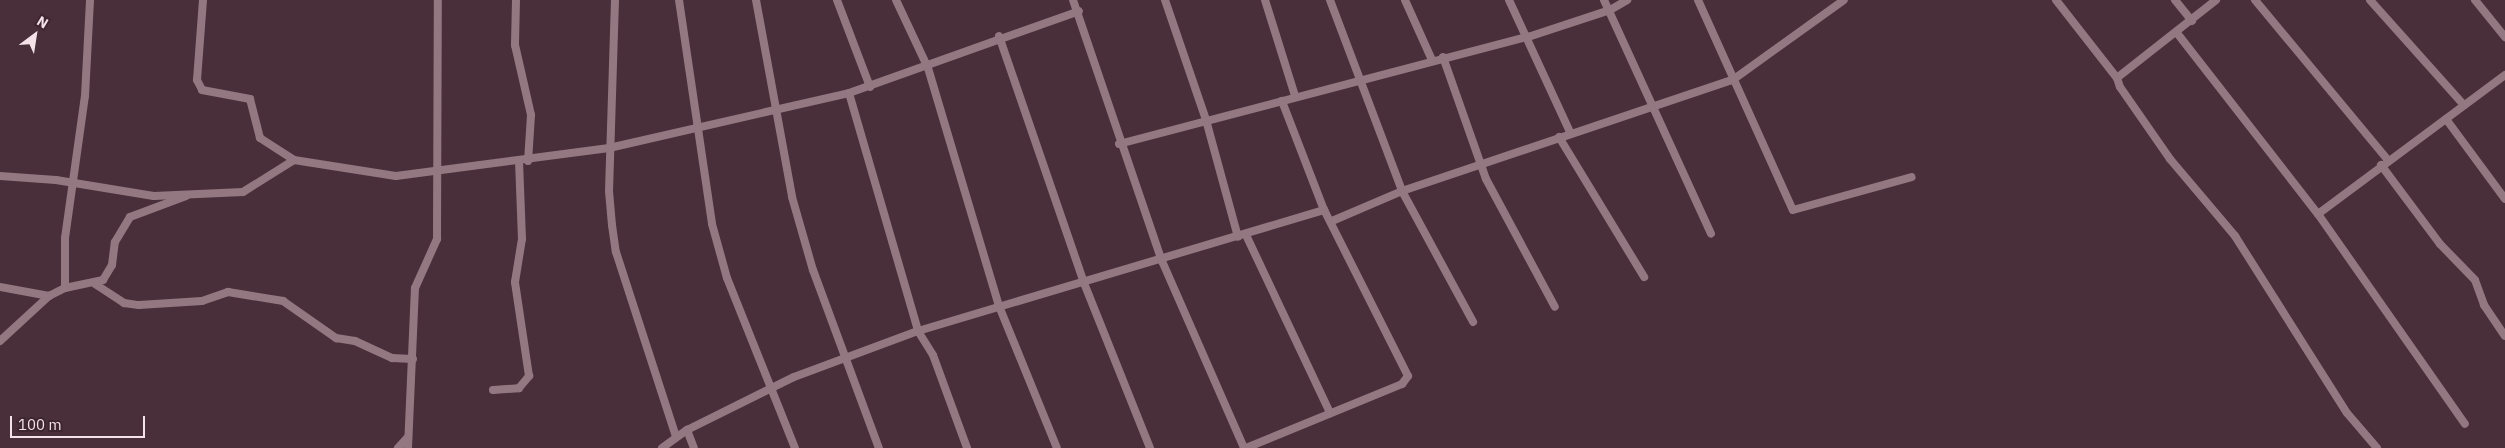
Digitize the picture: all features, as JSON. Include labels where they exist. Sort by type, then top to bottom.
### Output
[{"type":"street","points":[[65,288],[65,238],[85,96],[90,0]]},
{"type":"street","points":[[203,0],[198,85],[202,90],[250,100],[260,138],[294,160],[371,176],[409,175],[438,169],[528,161],[609,148],[696,129],[870,87],[928,68],[1000,36],[1079,11]]},
{"type":"street","points":[[408,448],[413,359],[414,288],[437,239],[438,0]]},
{"type":"street","points":[[516,0],[515,45],[531,114],[528,161]]},
{"type":"street","points":[[614,0],[609,148],[616,252],[676,436]]},
{"type":"street","points":[[678,0],[696,129],[712,224],[727,278],[795,448]]},
{"type":"street","points":[[756,0],[792,197],[846,358],[879,448]]},
{"type":"street","points":[[837,0],[870,87]]},
{"type":"street","points":[[896,0],[928,68],[999,306],[1057,448]]},
{"type":"street","points":[[1073,0],[1079,11],[1119,144],[1162,261],[1245,448],[1402,384],[1408,376],[1332,221],[1324,210],[1282,100]]},
{"type":"street","points":[[1165,0],[1206,120],[1242,236],[1330,413]]},
{"type":"street","points":[[1265,0],[1294,96]]},
{"type":"street","points":[[1330,0],[1402,191],[1474,322]]},
{"type":"street","points":[[1405,0],[1432,60]]},
{"type":"street","points":[[1509,0],[1528,37],[1570,132]]},
{"type":"street","points":[[1604,0],[1610,10],[1651,109],[1711,234]]},
{"type":"street","points":[[1119,144],[1443,57],[1528,37],[1610,10],[1627,0]]},
{"type":"street","points":[[1698,0],[1793,210],[1912,177]]},
{"type":"street","points":[[1332,221],[1402,191],[1570,132],[1651,109],[1734,79],[1844,0]]},
{"type":"street","points":[[2056,0],[2117,78],[2170,159],[2234,236],[2336,396],[2377,448]]},
{"type":"street","points":[[2175,0],[2192,21]]},
{"type":"street","points":[[2117,78],[2177,33],[2216,0]]},
{"type":"street","points":[[2255,0],[2388,160]]},
{"type":"street","points":[[2370,0],[2464,105]]},
{"type":"street","points":[[2475,0],[2505,37]]},
{"type":"street","points":[[2177,33],[2318,214],[2465,424]]},
{"type":"street","points":[[1000,36],[1084,283],[1150,448]]},
{"type":"street","points":[[1443,57],[1493,192],[1555,307]]},
{"type":"street","points":[[2318,214],[2381,165],[2505,75]]},
{"type":"street","points":[[849,93],[918,331],[931,350],[968,448]]},
{"type":"street","points":[[2446,119],[2505,199]]},
{"type":"street","points":[[1559,137],[1644,278]]},
{"type":"street","points":[[0,176],[73,183],[154,196],[247,192],[294,160]]},
{"type":"street","points":[[493,390],[519,388],[529,376],[515,282],[522,239],[519,162]]},
{"type":"street","points":[[2381,165],[2440,244],[2475,280],[2484,305],[2505,336]]},
{"type":"street","points":[[0,341],[49,296],[65,288],[95,284],[109,271],[115,242],[130,217],[190,194]]},
{"type":"street","points":[[662,448],[676,436],[772,387],[918,331],[999,306],[1162,261],[1324,210]]},
{"type":"street","points":[[95,284],[124,303],[139,305],[202,301],[228,292],[284,302],[336,338],[355,341],[392,358],[413,359]]},
{"type":"street","points":[[0,287],[49,296]]},
{"type":"street","points":[[687,430],[694,448]]},
{"type":"street","points":[[398,448],[408,437]]}]
